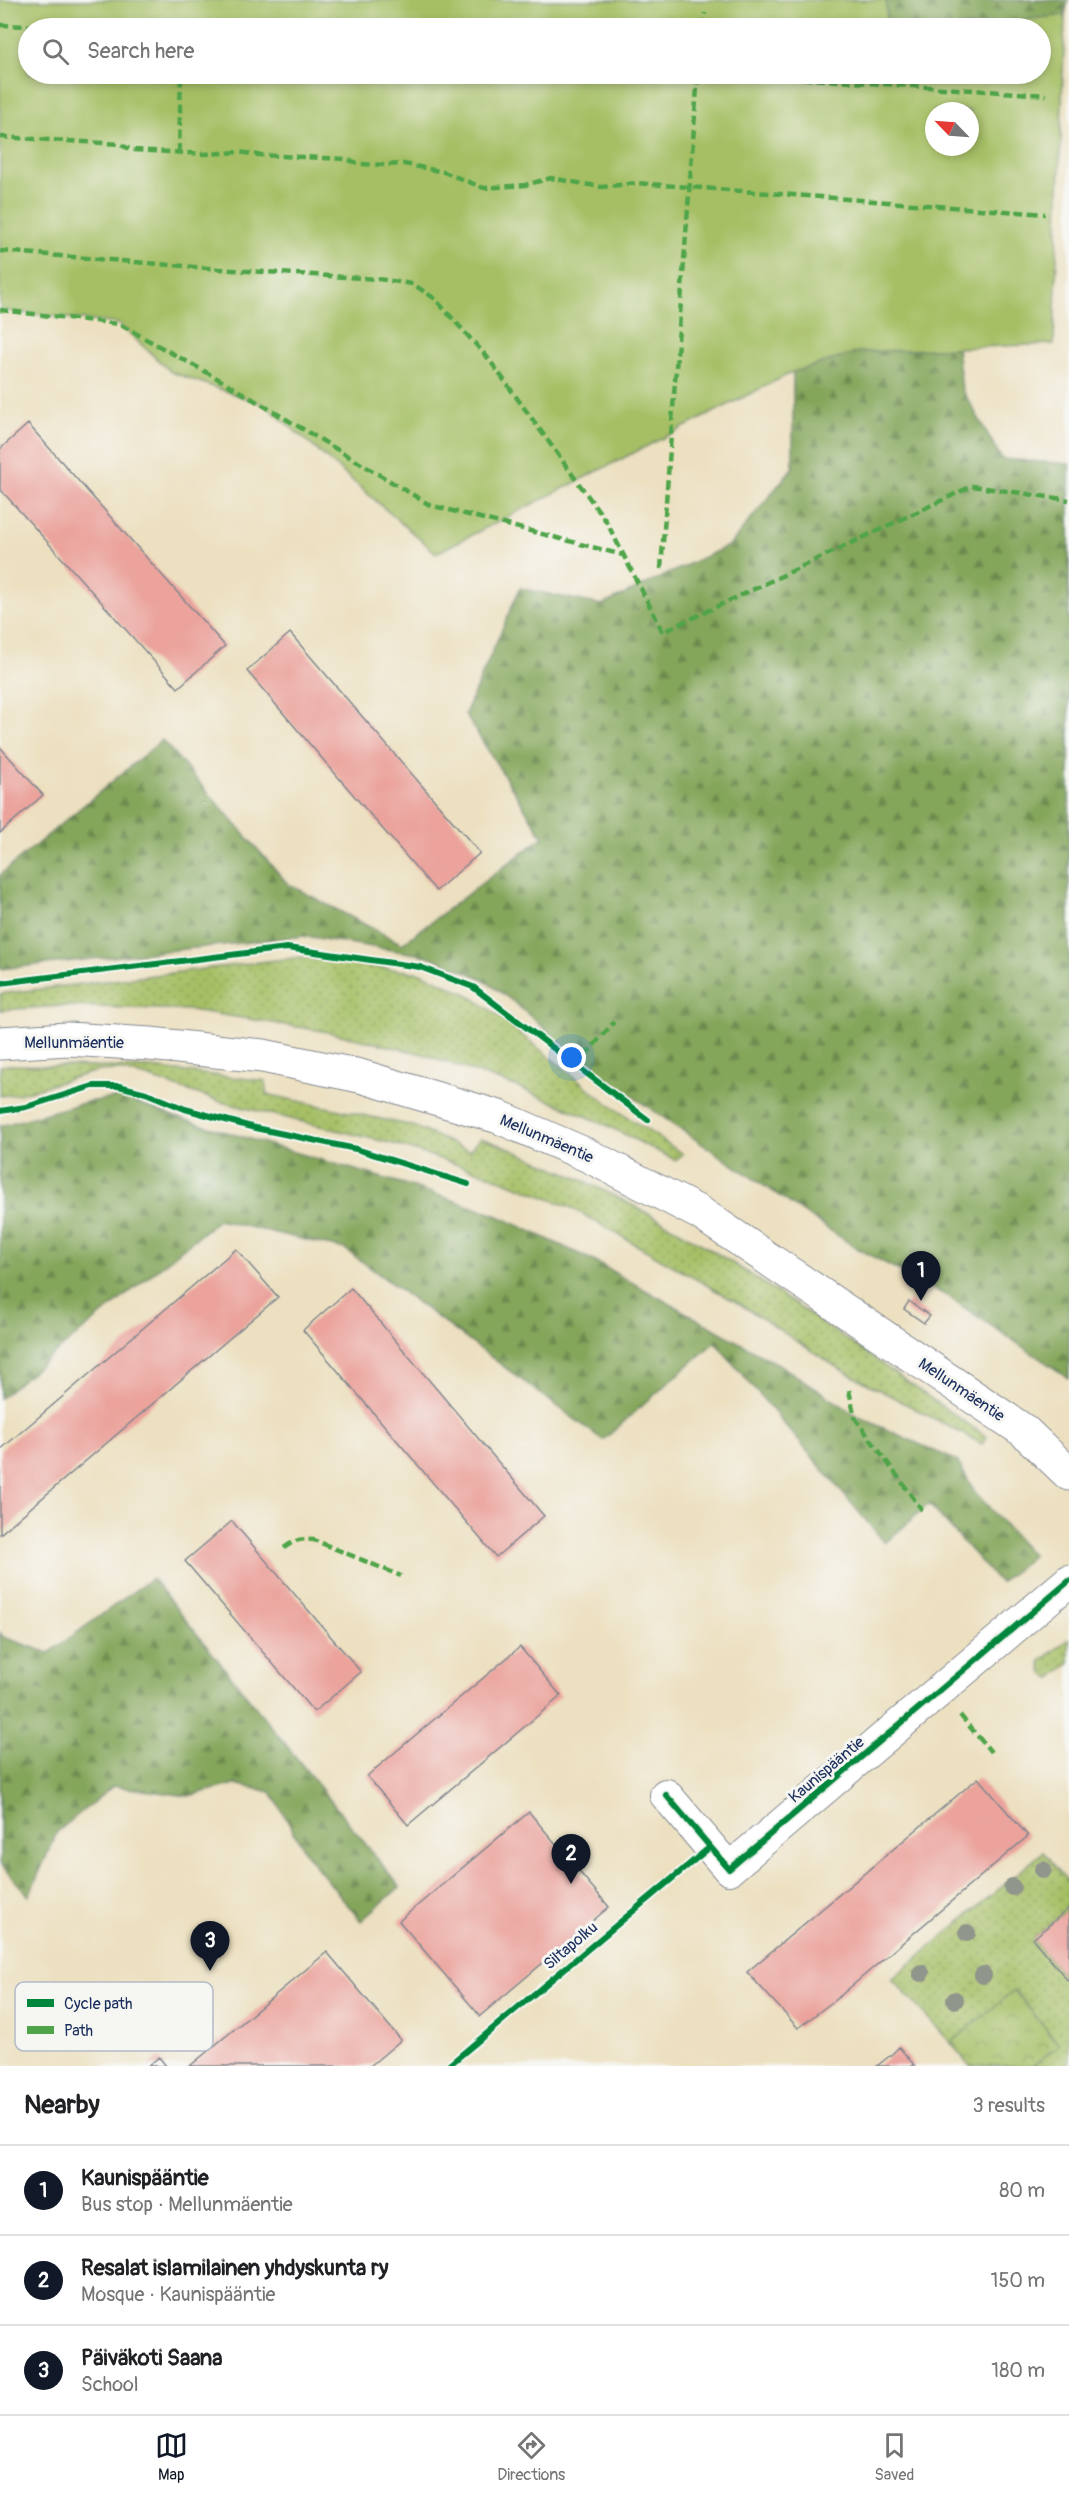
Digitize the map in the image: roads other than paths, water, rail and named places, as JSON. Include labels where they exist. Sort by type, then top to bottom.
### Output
[{"type":"main road","name":"Mellunmäentie","points":[[0,1043],[68,1039],[150,1044],[263,1056],[360,1076],[499,1116],[597,1159],[700,1213],[1024,1431],[1069,1474]]},
{"type":"main road","name":"Mellunmäentie","points":[[1024,1431],[1069,1443]]},
{"type":"street","name":"Kaunispääntie","points":[[666,1795],[729,1869],[1069,1581]]},
{"type":"place","name":"Kaunispääntie","points":[[921,1301]]},
{"type":"place","name":"Resalat islamilainen yhdyskunta ry","points":[[571,1884]]},
{"type":"place","name":"Päiväkoti Saana","points":[[210,1971]]}]
